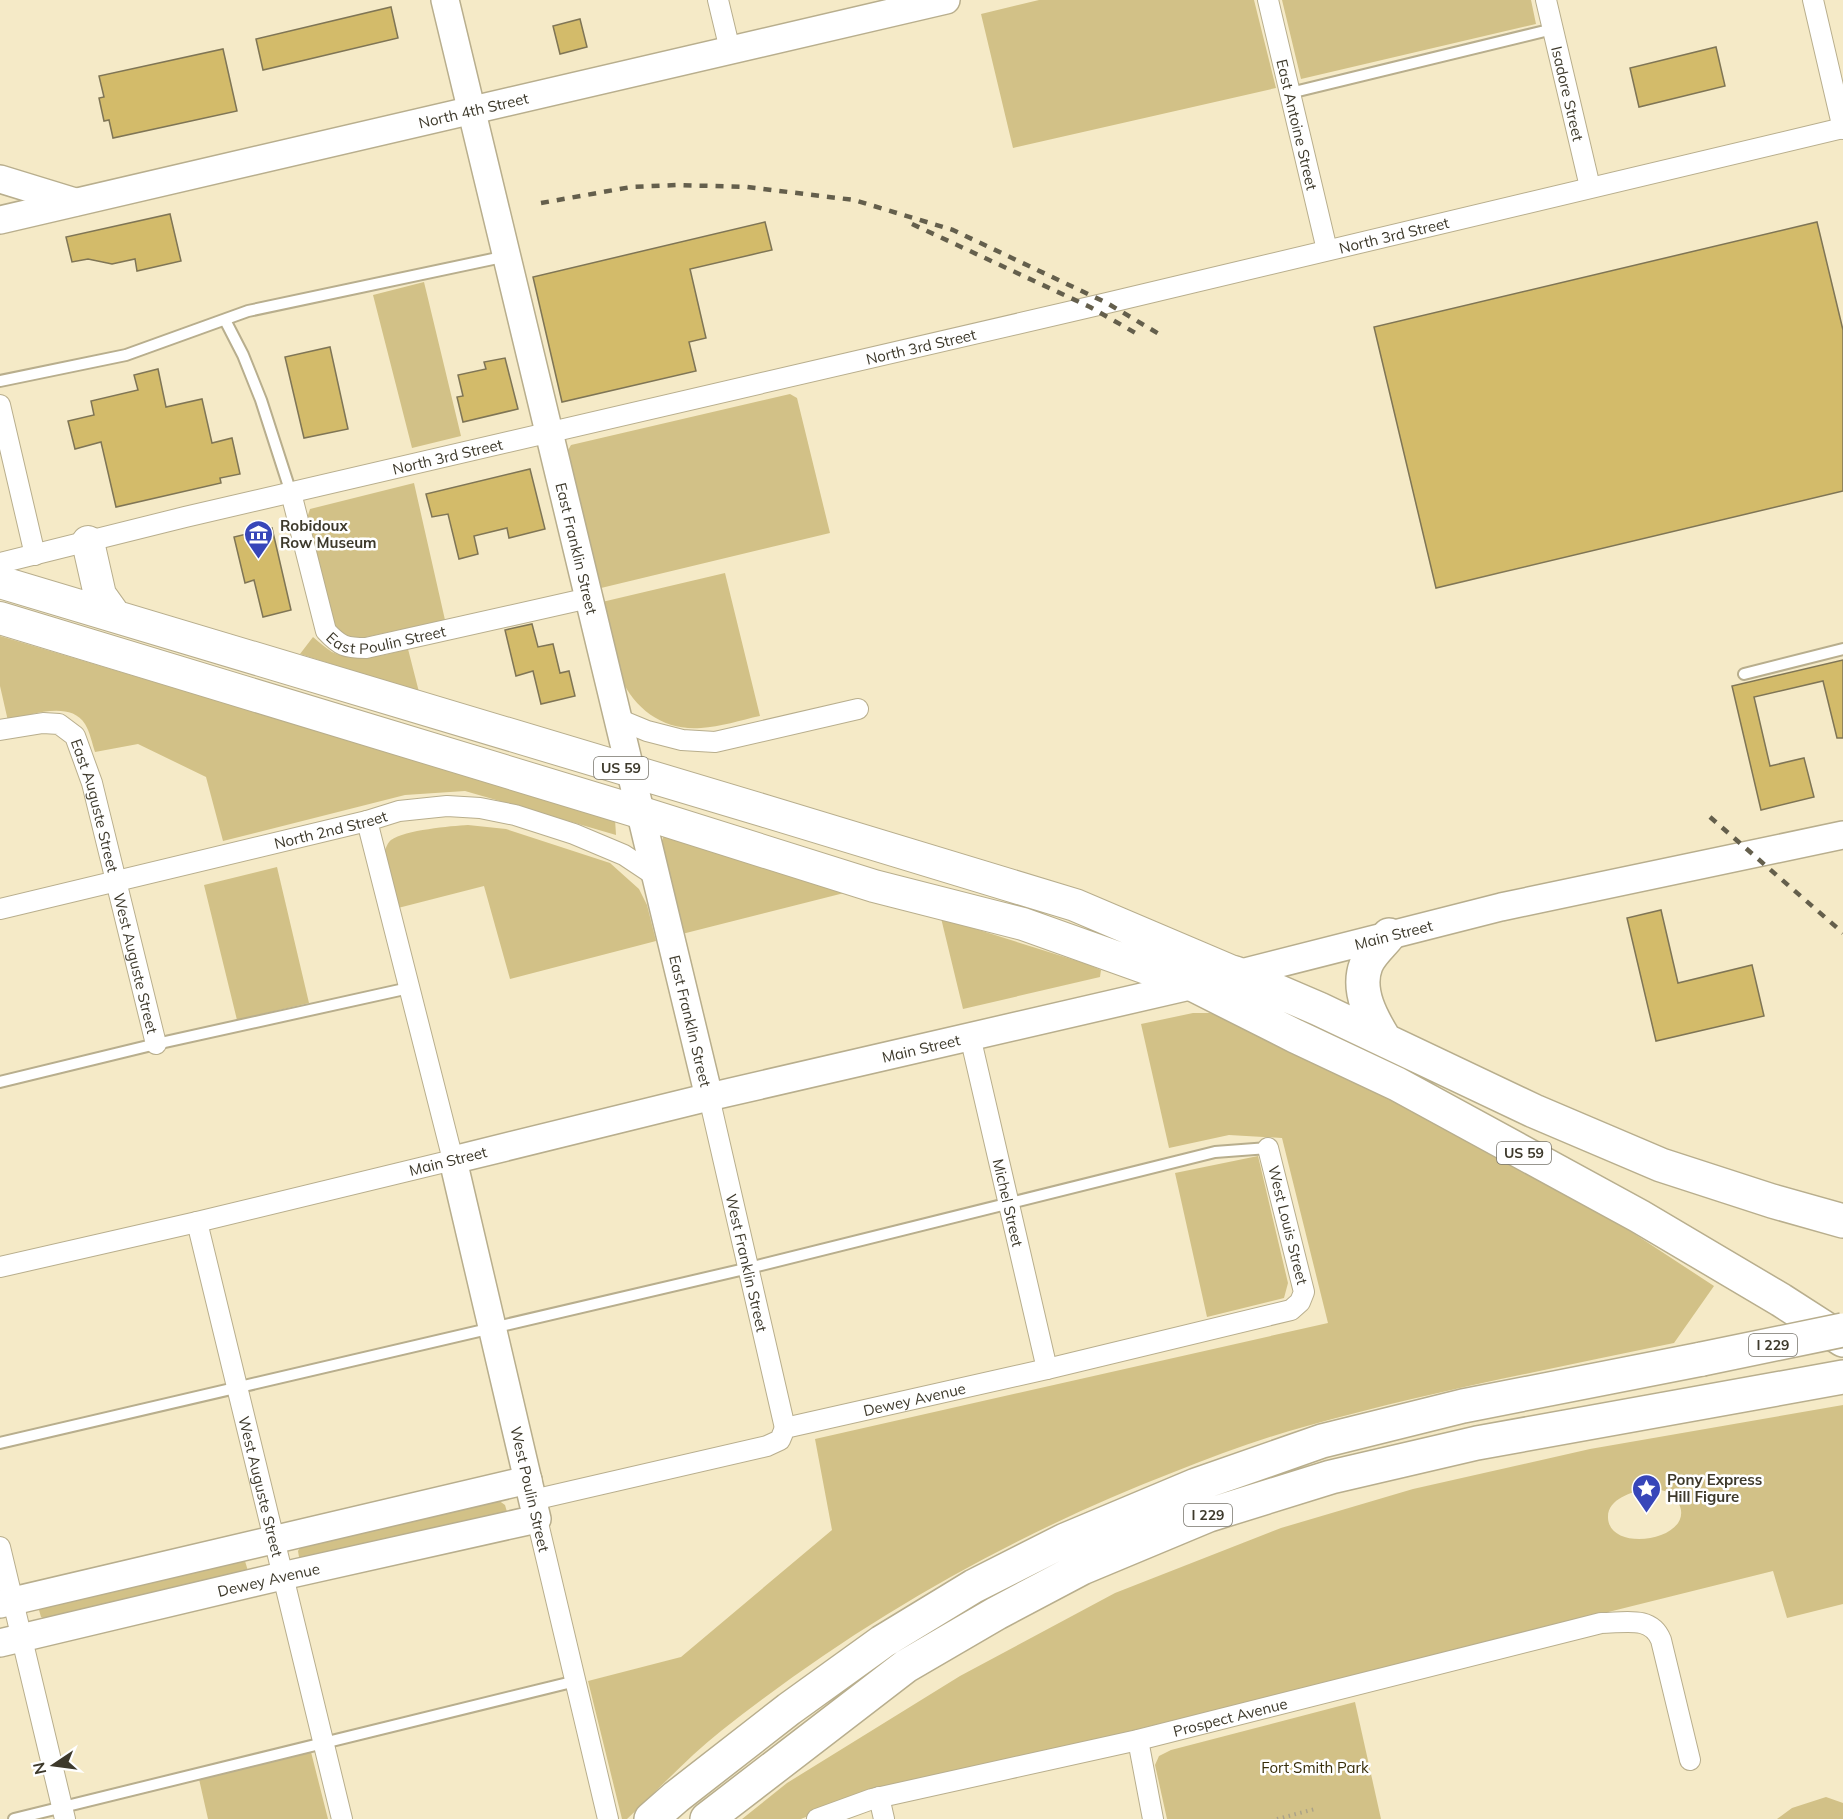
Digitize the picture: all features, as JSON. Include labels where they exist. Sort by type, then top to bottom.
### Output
[{"type":"highway","points":[[1385,1040],[1369,1013],[1364,985],[1366,964],[1389,935]]},
{"type":"highway","name":"US 59","points":[[1234,973],[1319,1009],[1534,1111],[1661,1165],[1843,1221]]},
{"type":"highway","name":"US 59","points":[[1194,985],[1396,1084],[1628,1210],[1781,1300],[1843,1340]]},
{"type":"highway","name":"I 229","points":[[651,1819],[789,1709],[882,1642],[974,1586],[1065,1540],[1196,1485],[1322,1441],[1463,1406],[1843,1330]]},
{"type":"highway","name":"I 229","points":[[713,1814],[906,1666],[997,1613],[1082,1568],[1209,1515],[1331,1477],[1477,1443],[1843,1377]]},
{"type":"main road","points":[[88,542],[100,595],[115,616]]},
{"type":"main road","name":"US 59","points":[[0,582],[1075,905],[1234,973]]},
{"type":"main road","name":"US 59","points":[[0,618],[874,885],[1023,924],[1194,985]]},
{"type":"street","name":"East Franklin Street","points":[[445,0],[709,1097]]},
{"type":"street","points":[[718,0],[730,50]]},
{"type":"street","name":"North 4th Street","points":[[0,220],[946,0]]},
{"type":"street","name":"East Antoine Street","points":[[1268,0],[1327,249]]},
{"type":"street","name":"Isadore Street","points":[[1546,0],[1590,187]]},
{"type":"street","points":[[1813,0],[1843,128]]},
{"type":"street","name":"North 3rd Street","points":[[0,564],[291,493],[1107,303],[1843,128]]},
{"type":"street","points":[[0,179],[76,202]]},
{"type":"street","points":[[0,405],[35,555]]},
{"type":"street","name":"East Poulin Street","points":[[291,493],[326,631],[338,643],[350,648],[366,648],[589,598]]},
{"type":"street","points":[[618,719],[648,731],[682,740],[715,742],[858,709]]},
{"type":"street","name":"East Auguste Street","points":[[0,730],[43,723],[59,724],[75,736],[92,783],[117,881]]},
{"type":"street","name":"North 2nd Street","points":[[0,909],[367,821],[399,811],[447,806],[480,808],[515,815],[574,834],[624,855],[654,875]]},
{"type":"street","points":[[367,821],[453,1160]]},
{"type":"street","name":"Main Street","points":[[0,1267],[197,1222],[709,1097],[1194,985],[1500,907],[1843,835]]},
{"type":"street","name":"West Auguste Street","points":[[117,881],[156,1044]]},
{"type":"street","name":"Michel Street","points":[[970,1036],[1047,1369]]},
{"type":"street","name":"West Franklin Street","points":[[709,1097],[785,1428]]},
{"type":"street","name":"West Louis Street","points":[[1268,1148],[1304,1292],[1300,1302]]},
{"type":"street","name":"West Poulin Street","points":[[453,1160],[608,1819]]},
{"type":"street","name":"West Auguste Street","points":[[197,1222],[342,1819]]},
{"type":"street","name":"Dewey Avenue","points":[[11,1640],[282,1576],[533,1500],[767,1446],[780,1440],[785,1428],[1047,1369],[1292,1310],[1300,1302]]},
{"type":"street","name":"Dewey Avenue","points":[[7,1603],[274,1540],[533,1500]]},
{"type":"street","points":[[0,1547],[11,1640],[64,1813]]},
{"type":"street","name":"Prospect Avenue","points":[[817,1819],[879,1797],[1138,1740],[1601,1623],[1646,1623],[1657,1630],[1690,1761]]},
{"type":"street","points":[[1138,1740],[1153,1819]]},
{"type":"street","points":[[879,1797],[884,1819]]},
{"type":"lane","points":[[1290,93],[1553,29]]},
{"type":"lane","points":[[0,381],[126,355],[248,311],[507,256]]},
{"type":"lane","points":[[225,320],[243,355],[261,400],[291,493]]},
{"type":"lane","points":[[1744,674],[1843,649]]},
{"type":"lane","points":[[0,1082],[409,987]]},
{"type":"lane","points":[[0,1443],[749,1268],[1215,1152],[1268,1148]]},
{"type":"lane","points":[[14,1819],[64,1813],[322,1742],[576,1681]]},
{"type":"path","points":[[1277,1819],[1315,1809]]},
{"type":"green space","points":[[1039,0],[1254,0],[1276,88],[1013,148],[981,14]]},
{"type":"green space","points":[[1282,0],[1531,0],[1536,24],[1301,79]]},
{"type":"green space","points":[[424,282],[461,436],[412,448],[373,295]]},
{"type":"green space","points":[[790,394],[797,398],[830,533],[601,588],[567,452],[571,445]]},
{"type":"green space","points":[[414,483],[445,620],[362,638],[345,636],[334,624],[307,518],[310,509]]},
{"type":"green space","points":[[725,573],[760,716],[701,728],[675,726],[664,722],[643,709],[634,700],[621,678],[612,651],[602,602]]},
{"type":"green space","points":[[0,636],[615,819],[616,835],[465,791],[405,795],[223,841],[206,777],[138,744],[95,752],[85,724],[70,713],[49,711],[8,721],[0,686]]},
{"type":"green space","points":[[313,637],[341,656],[361,658],[408,649],[419,692],[300,654]]},
{"type":"green space","points":[[468,825],[506,829],[610,863],[639,889],[647,905],[656,941],[510,979],[484,886],[398,908],[384,852],[390,841],[417,831]]},
{"type":"green space","points":[[664,835],[848,892],[682,934],[661,844]]},
{"type":"green space","points":[[277,867],[309,1003],[237,1020],[204,885]]},
{"type":"green space","points":[[941,918],[1087,964],[1101,970],[1100,977],[963,1009]]},
{"type":"green space","points":[[1193,1013],[1210,1013],[1224,1018],[1569,1191],[1714,1286],[1674,1343],[1444,1392],[1290,1431],[1174,1472],[1054,1524],[938,1584],[827,1653],[721,1731],[627,1819],[622,1819],[588,1681],[681,1657],[832,1530],[815,1439],[1328,1323],[1282,1138],[1229,1135],[1169,1148],[1141,1024]]},
{"type":"green space","points":[[1258,1156],[1288,1283],[1284,1298],[1207,1317],[1175,1173]]},
{"type":"green space","points":[[1843,1405],[1843,1604],[1787,1618],[1773,1571],[837,1804],[801,1819],[742,1819],[787,1783],[960,1676],[1115,1593],[1281,1528],[1413,1489],[1590,1449]],"holes":[[[1651,1489],[1665,1491],[1678,1502],[1681,1515],[1676,1525],[1666,1533],[1652,1538],[1637,1539],[1623,1536],[1612,1529],[1608,1518],[1609,1511],[1616,1501],[1634,1492]]]},
{"type":"green space","points":[[498,1500],[505,1505],[507,1512],[501,1516],[305,1560],[299,1557],[298,1551],[301,1546]]},
{"type":"green space","points":[[237,1560],[245,1561],[248,1571],[48,1620],[41,1617],[39,1610],[45,1605]]},
{"type":"green space","name":"Fort Smith Park","points":[[1355,1702],[1381,1819],[1167,1819],[1155,1765],[1159,1756],[1171,1750]]},
{"type":"green space","points":[[311,1752],[328,1819],[208,1819],[199,1779]]},
{"type":"green space","points":[[1826,1797],[1843,1803],[1843,1819],[1777,1819],[1792,1808]]},
{"type":"building","points":[[391,7],[398,38],[263,70],[256,39]]},
{"type":"building","points":[[580,19],[587,47],[560,54],[553,26]]},
{"type":"building","points":[[1716,47],[1725,86],[1639,107],[1630,68]]},
{"type":"building","points":[[223,49],[237,111],[113,138],[109,120],[104,121],[99,98],[104,97],[99,76]]},
{"type":"building","points":[[170,214],[181,261],[137,271],[135,259],[112,264],[88,259],[72,262],[66,237]]},
{"type":"building","points":[[765,222],[772,250],[690,269],[706,338],[689,342],[696,371],[562,402],[533,277]]},
{"type":"building","points":[[1817,222],[1843,330],[1843,491],[1436,588],[1374,327]]},
{"type":"building","points":[[330,347],[348,429],[304,438],[285,357]]},
{"type":"building","points":[[505,358],[518,409],[463,422],[457,397],[463,396],[458,375],[486,369],[484,362]]},
{"type":"building","points":[[158,369],[166,407],[202,399],[212,443],[232,438],[240,474],[220,478],[221,483],[116,507],[101,442],[75,449],[68,421],[94,415],[91,401],[138,390],[134,375]]},
{"type":"building","points":[[530,469],[545,529],[509,538],[507,528],[474,536],[478,554],[459,559],[448,514],[432,517],[426,494]]},
{"type":"building","name":"Robidoux Row Museum","points":[[272,528],[291,610],[263,617],[254,580],[245,583],[234,537]]},
{"type":"building","points":[[532,624],[538,647],[553,644],[560,673],[569,671],[575,696],[541,704],[533,671],[516,676],[505,630]]},
{"type":"building","points":[[1843,660],[1843,738],[1837,738],[1823,681],[1754,697],[1770,766],[1804,758],[1814,797],[1761,810],[1732,686]]},
{"type":"building","points":[[1661,910],[1678,983],[1752,965],[1764,1016],[1656,1041],[1627,918]]},
{"type":"railway","points":[[541,203],[631,187],[677,185],[747,187],[854,200],[953,230],[1107,303],[1164,337]]},
{"type":"railway","points":[[912,224],[1090,307],[1139,335]]},
{"type":"railway","points":[[1710,817],[1843,933]]},
{"type":"place","name":"Robidoux Row Museum","points":[[259,560]]},
{"type":"place","name":"Pony Express Hill Figure","points":[[1646,1514]]}]
